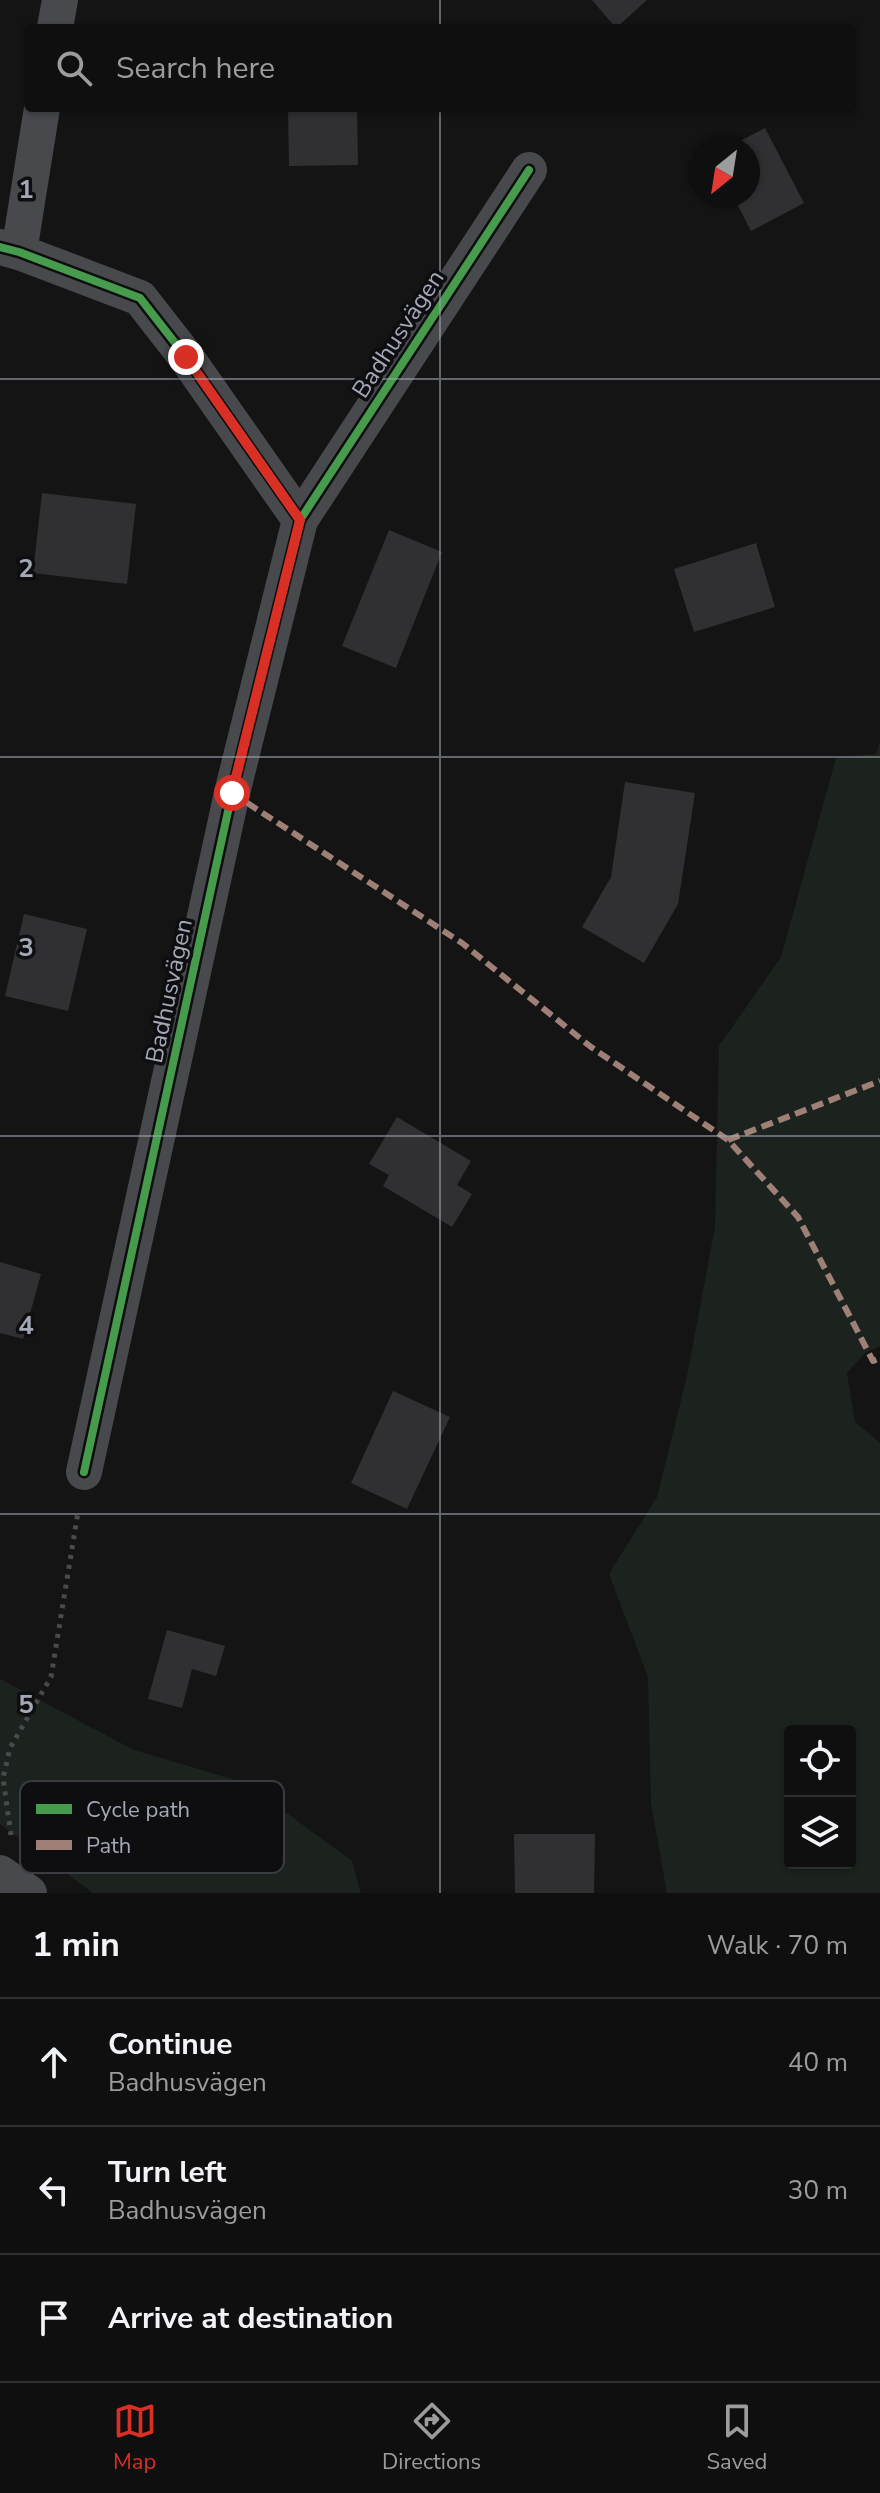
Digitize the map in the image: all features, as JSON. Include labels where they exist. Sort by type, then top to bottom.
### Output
[{"type":"street","points":[[56,24],[60,0]]},
{"type":"street","points":[[41,112],[9,250],[140,298],[186,357],[300,520]]},
{"type":"street","name":"Badhusvägen","points":[[84,1472],[232,793],[300,520],[529,170]]},
{"type":"path","points":[[14,1885],[17,1864],[3,1778],[10,1748],[51,1677],[84,1472]]},
{"type":"shaded area","points":[[880,742],[880,1346],[865,1353],[847,1373],[855,1422],[880,1443],[880,1893],[667,1893],[651,1803],[648,1677],[609,1574],[657,1497],[687,1376],[715,1227],[719,1046],[781,957],[836,758],[876,754]]},
{"type":"shaded area","points":[[0,1679],[134,1750],[239,1781],[20,1781],[20,1839],[0,1824]]},
{"type":"shaded area","points":[[284,1811],[352,1861],[361,1893],[93,1893],[66,1873],[284,1873]]},
{"type":"building","points":[[592,0],[647,0],[620,24],[613,24]]},
{"type":"building","points":[[288,112],[357,112],[358,165],[289,166]]},
{"type":"building","points":[[765,128],[804,203],[751,231],[739,208],[760,208],[760,136],[750,136]]},
{"type":"building","points":[[42,493],[136,504],[127,584],[33,573]]},
{"type":"building","points":[[389,530],[442,552],[396,668],[342,646]]},
{"type":"building","points":[[756,543],[775,607],[694,632],[674,569]]},
{"type":"building","points":[[625,782],[695,793],[678,904],[644,963],[582,927],[611,877]]},
{"type":"building","points":[[24,914],[87,929],[68,1011],[5,996]]},
{"type":"building","points":[[397,1117],[471,1161],[457,1185],[472,1194],[452,1227],[383,1186],[389,1175],[369,1164]]},
{"type":"building","points":[[0,1262],[41,1274],[23,1339],[0,1333]]},
{"type":"building","points":[[393,1391],[450,1417],[407,1509],[351,1483]]},
{"type":"building","points":[[167,1630],[225,1646],[216,1676],[192,1669],[182,1708],[148,1699]]},
{"type":"building","points":[[514,1834],[595,1834],[594,1893],[515,1893]]},
{"type":"marked path","points":[[232,793],[462,943],[591,1047],[728,1140],[798,1217],[873,1361],[880,1358]]},
{"type":"marked path","points":[[728,1140],[880,1081]]},
{"type":"cycle path","points":[[300,520],[529,170]]},
{"type":"cycle path","points":[[0,247],[140,298],[186,357],[300,520],[232,793],[84,1472]]},
{"type":"route","points":[[186,357],[300,520],[232,793]]}]
